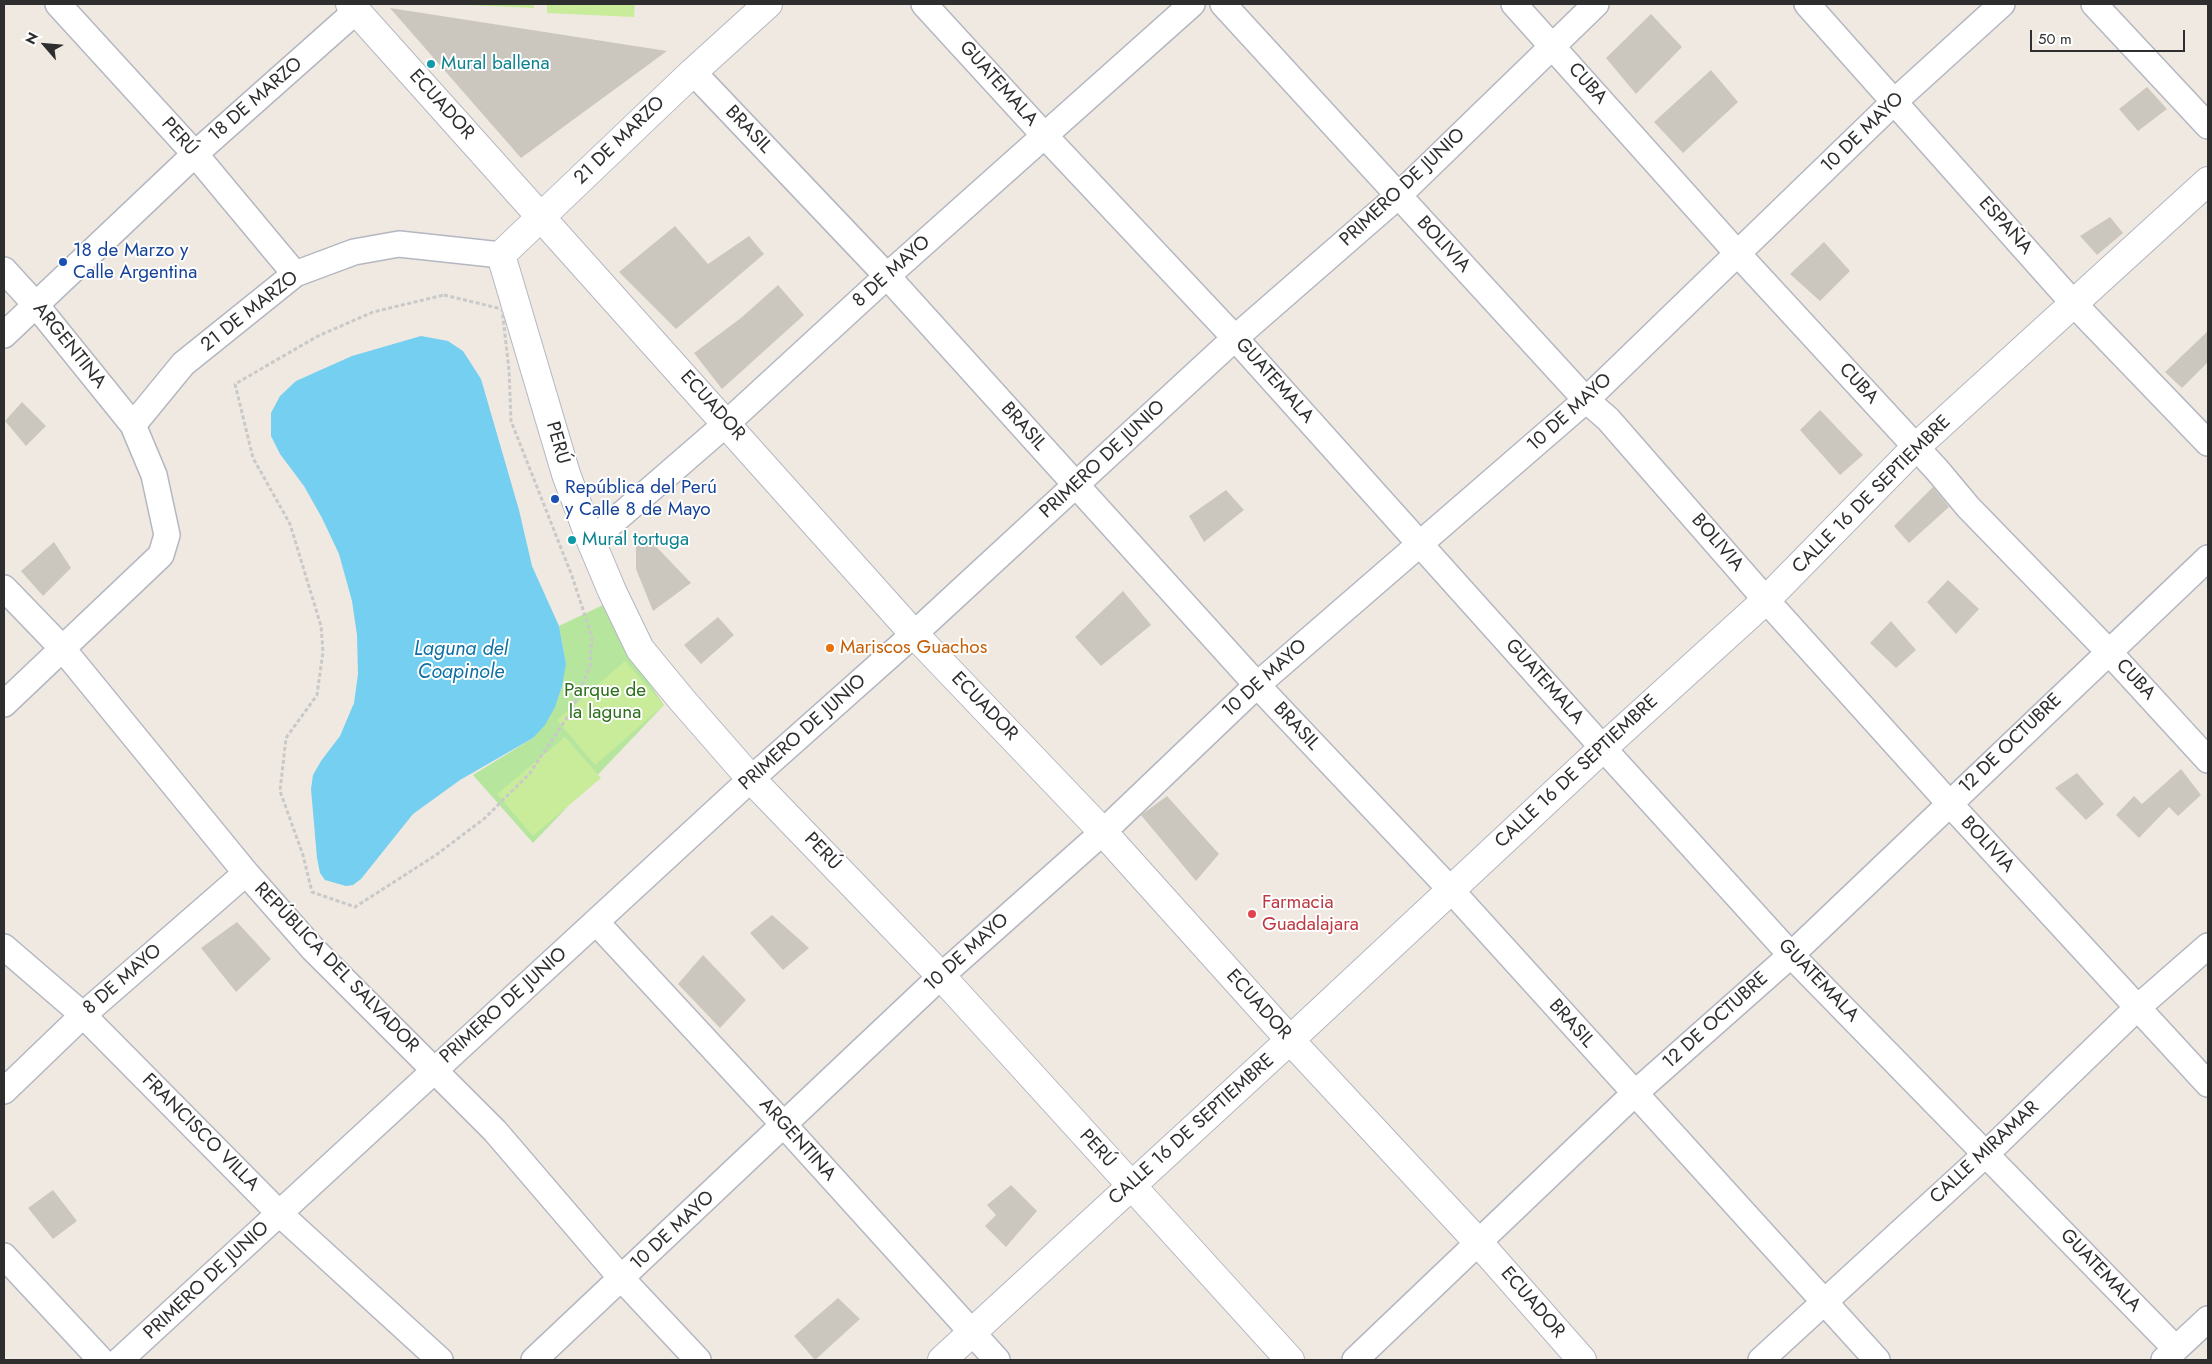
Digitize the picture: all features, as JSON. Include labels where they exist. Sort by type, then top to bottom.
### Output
[{"type":"street","name":"PERÚ","points":[[58,4],[195,154],[295,274]]},
{"type":"street","name":"21 DE MARZO","points":[[133,425],[183,364],[295,274],[354,252],[399,244],[501,255],[693,72],[768,4]]},
{"type":"street","name":"GUATEMALA","points":[[924,4],[1044,135],[1236,338],[1602,748],[1791,954],[1987,1153],[2170,1355]]},
{"type":"street","name":"8 DE MAYO","points":[[591,541],[727,423],[887,276],[1192,4]]},
{"type":"street","name":"BOLIVIA","points":[[1223,4],[1586,400],[1608,419],[1766,600],[1949,803],[2208,1084]]},
{"type":"street","name":"CUBA","points":[[1514,4],[1738,254],[1916,447],[1968,507],[2108,651],[2208,760]]},
{"type":"street","name":"PRIMERO DE JUNIO","points":[[120,1360],[751,779],[914,634],[1236,338],[1398,196],[1596,4]]},
{"type":"street","name":"ESPAÑA","points":[[1807,4],[2074,304],[2208,443]]},
{"type":"street","name":"10 DE MAYO","points":[[534,1360],[941,976],[1103,832],[1257,686],[1586,400],[1894,102],[2002,4]]},
{"type":"street","points":[[2094,4],[2208,126]]},
{"type":"street","name":"18 DE MARZO","points":[[4,334],[353,7]]},
{"type":"street","name":"ECUADOR","points":[[353,7],[914,634],[1103,832],[1290,1040],[1478,1242],[1582,1360]]},
{"type":"street","name":"BRASIL","points":[[693,72],[887,276],[1257,686],[1450,889],[1877,1360]]},
{"type":"street","name":"CALLE 16 DE SEPTIEMBRE","points":[[942,1360],[1290,1040],[1602,748],[1766,600],[1916,447],[2208,181]]},
{"type":"street","name":"PERÚ","points":[[501,255],[566,474],[612,591],[640,649],[751,779],[941,976],[1290,1360]]},
{"type":"street","name":"ARGENTINA","points":[[4,270],[36,305],[133,425]]},
{"type":"street","points":[[4,704],[161,555],[167,535],[154,475],[133,425]]},
{"type":"street","name":"12 DE OCTUBRE","points":[[1355,1360],[1634,1094],[1791,954],[2208,558]]},
{"type":"street","name":"REPÚBLICA DEL SALVADOR","points":[[4,588],[62,648],[246,873],[313,949],[495,1131],[622,1279],[698,1360]]},
{"type":"street","name":"8 DE MAYO","points":[[4,1091],[83,1015],[246,873]]},
{"type":"street","name":"ARGENTINA","points":[[596,922],[997,1360]]},
{"type":"street","name":"CALLE MIRAMAR","points":[[1761,1360],[1987,1153],[2138,1008],[2208,946]]},
{"type":"street","name":"FRANCISCO VILLA","points":[[4,947],[83,1015],[280,1214],[440,1360]]},
{"type":"street","points":[[4,1256],[101,1360]]},
{"type":"street","points":[[2170,1355],[2208,1319]]},
{"type":"path","points":[[444,295],[502,309],[510,370],[511,422],[572,576],[592,637],[590,666],[572,710],[530,773],[485,818],[436,855],[355,906],[312,892],[303,855],[280,791],[286,738],[317,695],[324,652],[321,626],[290,524],[253,458],[235,384],[318,336],[373,312],[444,295]]},
{"type":"green space","points":[[445,4],[534,4],[534,8]]},
{"type":"green space","points":[[547,4],[635,4],[634,17],[547,13]]},
{"type":"green space","name":"Parque de la laguna","points":[[607,603],[627,651],[664,705],[533,843],[473,775],[533,738],[566,664],[559,626]]},
{"type":"green space","points":[[625,661],[664,705],[595,765],[557,720]]},
{"type":"green space","points":[[565,737],[601,778],[533,836],[497,794]]},
{"type":"water","name":"Laguna del Coapinole","points":[[421,336],[448,341],[463,351],[481,379],[519,510],[532,566],[559,626],[566,664],[562,686],[555,707],[545,725],[533,738],[460,780],[413,814],[361,879],[353,885],[346,886],[325,880],[320,873],[311,789],[313,775],[340,736],[354,703],[358,674],[357,635],[352,601],[339,554],[322,518],[304,486],[280,454],[271,436],[271,413],[280,396],[296,381],[352,356]]},
{"type":"building","points":[[390,8],[667,51],[521,158]]},
{"type":"building","points":[[1651,14],[1682,47],[1636,94],[1606,58]]},
{"type":"building","points":[[1711,70],[1738,102],[1683,153],[1654,122]]},
{"type":"building","points":[[2147,87],[2167,109],[2138,131],[2119,109]]},
{"type":"building","points":[[2110,217],[2123,233],[2097,255],[2080,236]]},
{"type":"building","points":[[675,226],[708,264],[749,236],[764,254],[676,329],[619,272]]},
{"type":"building","points":[[1824,242],[1850,271],[1820,301],[1790,274]]},
{"type":"building","points":[[778,285],[804,315],[722,389],[694,353],[741,318]]},
{"type":"building","points":[[2208,331],[2208,362],[2182,388],[2165,372]]},
{"type":"building","points":[[22,402],[46,426],[26,446],[5,421]]},
{"type":"building","points":[[1820,410],[1863,455],[1840,475],[1800,430]]},
{"type":"building","points":[[1933,487],[1949,507],[1909,543],[1894,526]]},
{"type":"building","points":[[1226,490],[1244,510],[1204,542],[1189,516]]},
{"type":"building","points":[[646,536],[691,583],[653,611],[636,569],[636,545]]},
{"type":"building","points":[[54,542],[71,568],[43,596],[21,571]]},
{"type":"building","points":[[1948,580],[1979,609],[1956,634],[1927,602]]},
{"type":"building","points":[[1123,591],[1151,625],[1101,666],[1075,637]]},
{"type":"building","points":[[718,617],[734,635],[701,664],[684,645]]},
{"type":"building","points":[[1891,621],[1916,650],[1896,668],[1870,643]]},
{"type":"building","points":[[2181,769],[2201,795],[2178,816],[2169,807],[2139,838],[2116,815],[2134,796],[2142,804]]},
{"type":"building","points":[[2077,773],[2104,804],[2086,820],[2055,788]]},
{"type":"building","points":[[1167,796],[1219,854],[1196,881],[1141,815]]},
{"type":"building","points":[[772,915],[809,948],[783,970],[750,933]]},
{"type":"building","points":[[237,922],[271,959],[236,992],[201,948]]},
{"type":"building","points":[[703,955],[746,1000],[720,1028],[678,984]]},
{"type":"building","points":[[1011,1185],[1037,1211],[1006,1247],[985,1226],[996,1215],[987,1205]]},
{"type":"building","points":[[53,1190],[77,1221],[53,1239],[28,1208]]},
{"type":"building","points":[[838,1298],[860,1319],[815,1360],[794,1336]]},
{"type":"place","name":"Mural ballena","points":[[431,64]]},
{"type":"place","name":"18 de Marzo y Calle Argentina","points":[[63,262]]},
{"type":"place","name":"República del Perú y Calle 8 de Mayo","points":[[555,499]]},
{"type":"place","name":"Mural tortuga","points":[[572,540]]},
{"type":"place","name":"Mariscos Guachos","points":[[830,648]]},
{"type":"place","name":"Farmacia Guadalajara","points":[[1252,914]]}]
